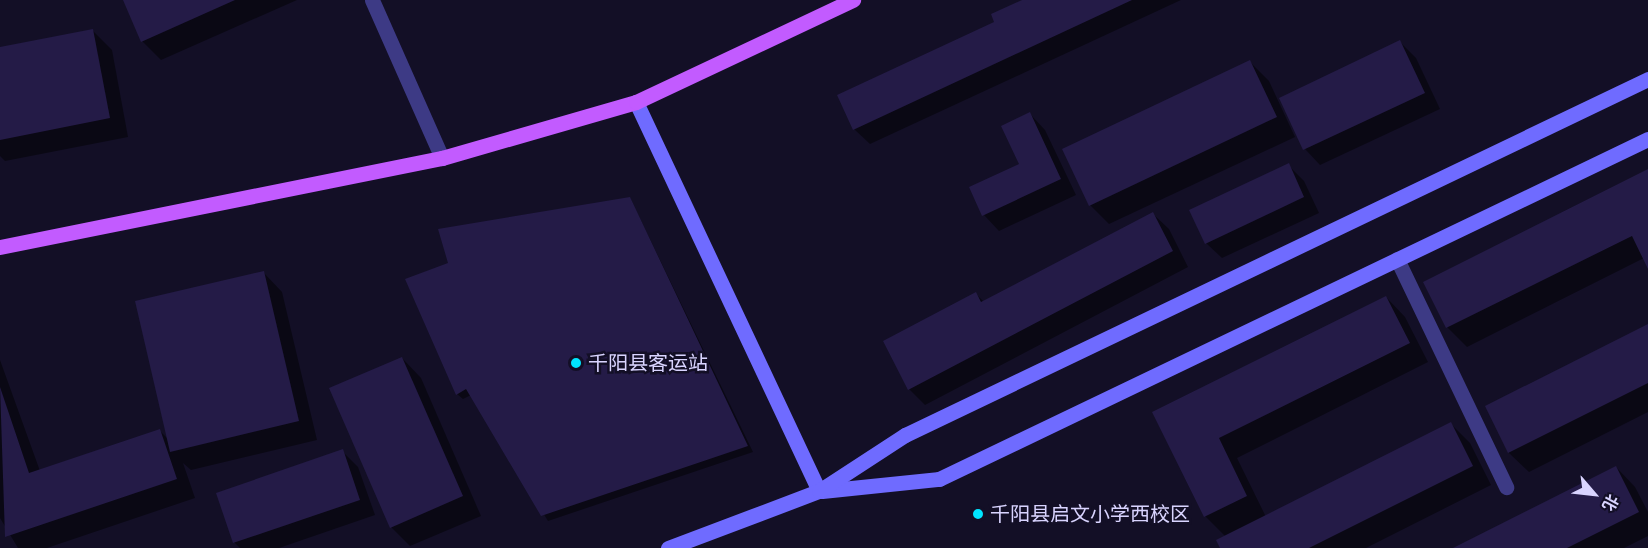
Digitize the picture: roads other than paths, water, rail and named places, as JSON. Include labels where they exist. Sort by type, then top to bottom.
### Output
[{"type":"main road","points":[[0,248],[442,158],[636,102],[854,0]]},
{"type":"street","points":[[372,0],[442,158]]},
{"type":"street","points":[[668,548],[819,491],[905,435],[1648,79]]},
{"type":"street","points":[[636,102],[819,491]]},
{"type":"street","points":[[819,491],[939,479],[1648,139]]},
{"type":"street","points":[[1396,259],[1506,487]]},
{"type":"place","name":"千阳县客运站","points":[[576,363]]},
{"type":"place","name":"千阳县启文小学西校区","points":[[978,514]]}]
